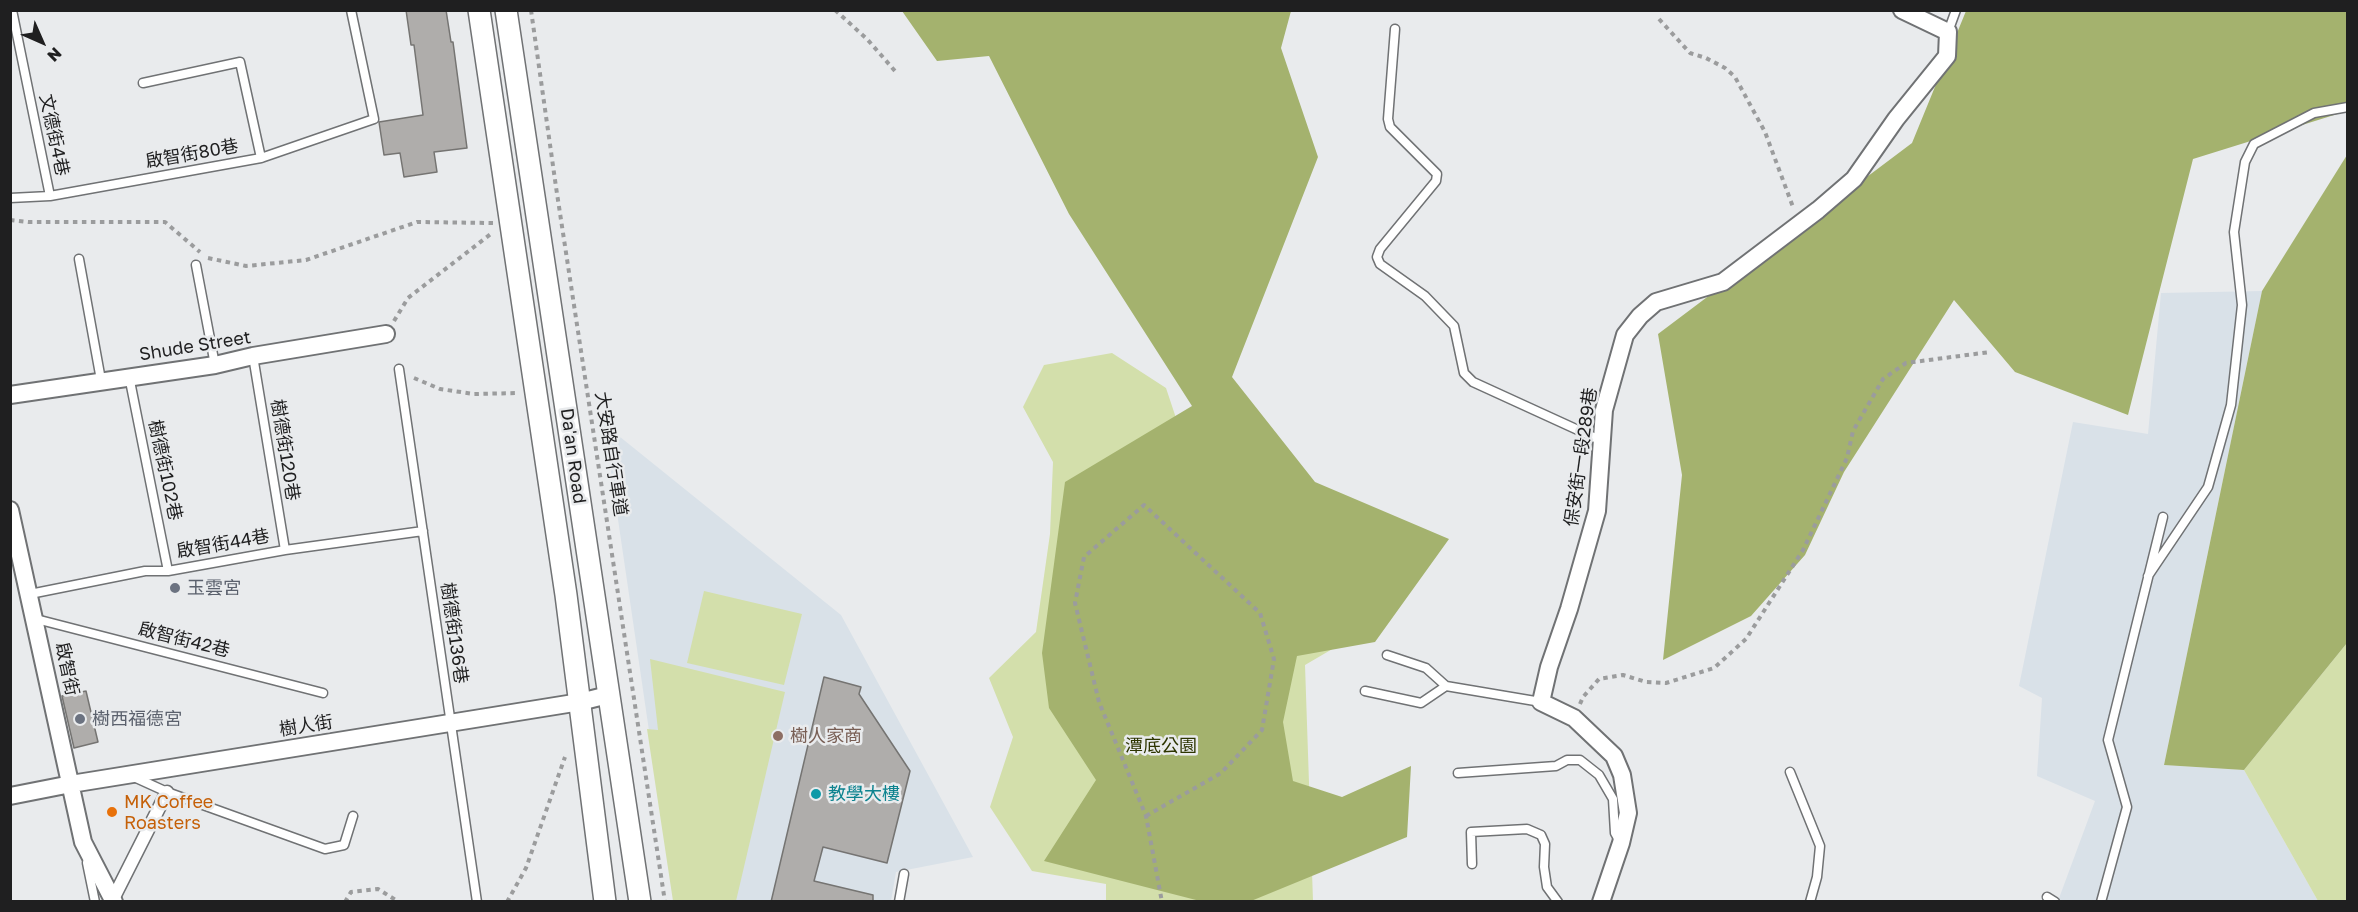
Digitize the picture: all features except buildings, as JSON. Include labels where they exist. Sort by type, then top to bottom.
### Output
[{"type":"street","name":"Da'an Road","points":[[479,10],[580,702],[605,902]]},
{"type":"street","name":"Da'an Road","points":[[507,10],[640,902]]},
{"type":"street","points":[[1902,10],[1948,32]]},
{"type":"street","name":"保安街一段289巷","points":[[1541,702],[1549,667],[1569,609],[1597,511],[1604,410],[1625,335],[1640,316],[1656,302],[1723,282],[1800,224],[1854,179],[1896,119],[1947,56],[1948,32]]},
{"type":"street","name":"Shude Street","points":[[10,395],[215,365],[253,356],[386,334]]},
{"type":"street","name":"啟智街","points":[[10,510],[36,619],[83,842],[113,900]]},
{"type":"street","name":"樹人街","points":[[10,796],[580,702],[608,694]]},
{"type":"street","points":[[1541,702],[1574,718],[1614,756],[1622,775],[1628,813],[1621,843],[1601,902]]},
{"type":"street","points":[[113,900],[167,792]]},
{"type":"lane","name":"文德街4巷","points":[[12,10],[50,196]]},
{"type":"lane","name":"啟智街80巷","points":[[10,198],[50,196],[261,158],[374,119],[351,10]]},
{"type":"lane","points":[[1948,32],[1956,10]]},
{"type":"lane","points":[[1395,28],[1388,119],[1390,127],[1437,174],[1436,181],[1380,249],[1377,258],[1380,264],[1425,296],[1454,326],[1464,373],[1473,382],[1602,441]]},
{"type":"lane","points":[[143,83],[240,62],[261,158]]},
{"type":"lane","points":[[2148,576],[2208,487],[2231,405],[2242,305],[2234,232],[2245,162],[2254,144],[2314,113],[2348,107]]},
{"type":"lane","points":[[79,259],[101,380]]},
{"type":"lane","points":[[195,265],[215,365]]},
{"type":"lane","name":"樹德街120巷","points":[[253,356],[285,550]]},
{"type":"lane","name":"樹德街136巷","points":[[399,369],[477,902]]},
{"type":"lane","name":"樹德街102巷","points":[[129,376],[168,571]]},
{"type":"lane","points":[[2101,902],[2127,807],[2108,740],[2163,517]]},
{"type":"lane","name":"啟智街44巷","points":[[30,594],[145,571],[168,571],[285,550],[423,531]]},
{"type":"lane","name":"啟智街42巷","points":[[36,619],[323,693]]},
{"type":"lane","points":[[1387,655],[1426,668],[1446,686],[1541,702]]},
{"type":"lane","points":[[1365,691],[1421,703],[1446,686]]},
{"type":"lane","points":[[1458,773],[1556,766],[1567,760],[1580,760],[1599,775],[1613,800],[1615,833],[1621,843]]},
{"type":"lane","points":[[1790,772],[1820,846],[1810,902]]},
{"type":"lane","points":[[128,775],[167,792],[325,849],[344,845],[353,816]]},
{"type":"lane","points":[[1472,864],[1471,832],[1527,829],[1541,835],[1545,844],[1544,867],[1547,887],[1558,902]]},
{"type":"lane","points":[[83,842],[95,902]]},
{"type":"lane","points":[[899,902],[904,874]]},
{"type":"path","name":"大安路自行車道","points":[[531,10],[557,198],[665,902]]},
{"type":"path","points":[[835,10],[867,39],[895,71]]},
{"type":"path","points":[[1659,19],[1690,53],[1725,68],[1735,77],[1765,132],[1800,224]]},
{"type":"path","points":[[1574,718],[1583,697],[1599,679],[1623,675],[1646,682],[1666,683],[1714,668],[1746,639],[1803,550],[1847,458],[1853,431],[1883,379],[1906,363],[1990,352]]},
{"type":"path","points":[[1146,816],[1221,773],[1262,730],[1274,659],[1260,613],[1144,505],[1084,557],[1075,603],[1100,702],[1146,816],[1162,902]]},
{"type":"path","points":[[345,902],[351,892],[378,889],[399,902]]},
{"type":"shaded area","points":[[2262,291],[2164,765],[2244,770],[2318,901],[2058,901],[2095,801],[2037,776],[2042,698],[2019,686],[2073,422],[2148,434],[2161,293]]},
{"type":"shaded area","name":"樹人家商","points":[[604,424],[841,615],[973,857],[896,872],[891,901],[674,901]]},
{"type":"green space","points":[[902,11],[1291,11],[1281,48],[1318,157],[1232,377],[1315,482],[1449,539],[1375,642],[1297,656],[1283,722],[1293,781],[1342,797],[1411,766],[1407,837],[1251,901],[1200,901],[1044,861],[1096,780],[1049,708],[1042,653],[1065,482],[1192,406],[1069,214],[989,56],[937,61]]},
{"type":"green space","points":[[1966,11],[2347,11],[2347,111],[2193,159],[2128,415],[2015,372],[1954,300],[1844,472],[1805,555],[1751,616],[1663,660],[1682,475],[1658,334],[1912,143]]},
{"type":"green space","points":[[2347,155],[2347,643],[2244,770],[2164,765],[2262,291]]},
{"type":"green space","name":"潭底公園","points":[[1112,353],[1166,388],[1209,517],[1382,620],[1305,665],[1313,901],[1106,901],[1106,884],[1032,871],[990,807],[1013,737],[989,678],[1036,632],[1050,534],[1053,462],[1023,407],[1044,365]]},
{"type":"green space","points":[[704,591],[802,614],[784,685],[687,663]]},
{"type":"green space","points":[[2347,643],[2347,901],[2318,901],[2244,770]]},
{"type":"green space","points":[[650,659],[785,692],[736,901],[673,901],[647,729],[658,730]]},
{"type":"place","name":"玉雲宮","points":[[175,588]]},
{"type":"place","name":"樹西福德宮","points":[[80,719]]},
{"type":"place","name":"樹人家商","points":[[778,736]]},
{"type":"place","name":"教學大樓","points":[[816,794]]},
{"type":"place","name":"MK Coffee Roasters","points":[[112,812]]}]
